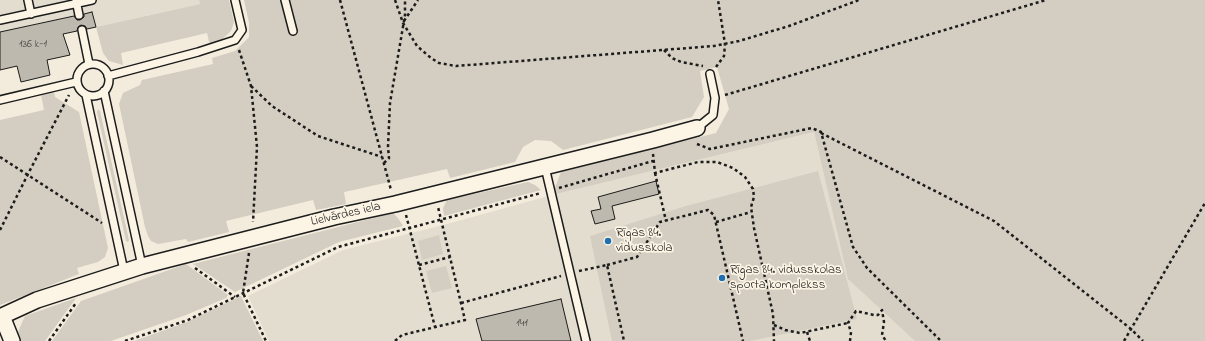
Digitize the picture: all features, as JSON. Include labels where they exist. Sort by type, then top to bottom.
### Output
[{"type":"street","name":"Lielvārdes iela","points":[[1,316],[37,300],[142,266],[334,217],[395,204],[670,136],[697,128]]},
{"type":"street","points":[[1,316],[12,341]]},
{"type":"lane","points":[[28,0],[31,14]]},
{"type":"lane","points":[[0,20],[31,14],[76,2],[92,0]]},
{"type":"lane","points":[[108,76],[198,52],[235,40],[242,30],[235,0]]},
{"type":"lane","points":[[285,0],[293,31]]},
{"type":"lane","points":[[76,2],[80,15]]},
{"type":"lane","points":[[82,30],[89,64]]},
{"type":"lane","points":[[89,64],[101,66],[108,76],[108,84],[104,91],[96,96],[86,95],[80,90],[76,82],[79,70],[89,64]]},
{"type":"lane","points":[[697,128],[713,115],[715,98],[710,74]]},
{"type":"lane","points":[[0,100],[76,82]]},
{"type":"lane","points":[[104,91],[142,266]]},
{"type":"lane","points":[[86,95],[124,271]]},
{"type":"lane","points":[[545,167],[586,341]]},
{"type":"path","points":[[340,0],[395,204]]},
{"type":"path","points":[[395,0],[398,13],[412,40],[431,58],[448,65],[664,50],[725,44],[789,26],[859,0]]},
{"type":"path","points":[[384,163],[389,158],[390,103],[403,23],[405,0]]},
{"type":"path","points":[[403,23],[418,0]]},
{"type":"path","points":[[664,50],[672,58],[703,66],[708,69],[710,74],[724,56],[725,44],[718,0]]},
{"type":"path","points":[[715,98],[1046,0]]},
{"type":"path","points":[[235,40],[251,86],[257,147],[255,214],[243,293],[266,341]]},
{"type":"path","points":[[0,230],[76,82]]},
{"type":"path","points":[[251,86],[272,106],[318,136],[382,157]]},
{"type":"path","points":[[670,136],[710,149],[812,128],[994,221],[1131,329],[1143,341]]},
{"type":"path","points":[[821,132],[853,247],[867,268],[941,341]]},
{"type":"path","points":[[653,140],[653,161],[666,221]]},
{"type":"path","points":[[0,157],[116,232]]},
{"type":"path","points":[[125,341],[188,320],[338,247],[653,161]]},
{"type":"path","points":[[655,173],[698,162],[717,162],[733,168],[745,177],[752,189],[754,197],[751,207],[754,228],[773,314],[774,341]]},
{"type":"path","points":[[1124,341],[1205,202]]},
{"type":"path","points":[[461,303],[571,273],[637,258],[660,222],[708,210],[714,216],[716,222],[744,341]]},
{"type":"path","points":[[716,222],[752,212]]},
{"type":"path","points":[[395,341],[402,335],[465,320],[443,225]]},
{"type":"path","points":[[410,232],[435,327]]},
{"type":"path","points":[[419,265],[450,257]]},
{"type":"path","points":[[607,265],[624,341]]},
{"type":"path","points":[[850,341],[848,324],[856,311],[878,315],[882,310],[884,322],[881,341]]},
{"type":"path","points":[[774,325],[794,333],[800,333],[848,324]]},
{"type":"path","points":[[807,332],[810,341]]},
{"type":"path","points":[[882,335],[886,341]]},
{"type":"shaded area","points":[[0,0],[199,0],[200,4],[0,48]]},
{"type":"shaded area","points":[[199,0],[229,0],[234,22],[231,31],[219,42],[210,46],[207,33],[121,53],[123,65],[109,61],[103,53],[96,27],[200,4]]},
{"type":"shaded area","points":[[244,0],[1205,0],[1205,341],[915,341],[848,279],[814,132],[552,195],[561,172],[716,133],[729,109],[717,67],[700,71],[704,97],[692,117],[563,150],[551,141],[535,140],[523,147],[515,162],[450,178],[447,169],[344,192],[346,204],[316,210],[313,200],[226,221],[229,232],[188,242],[186,239],[158,244],[151,241],[145,227],[119,104],[123,93],[140,85],[142,80],[213,64],[212,58],[235,51],[249,37],[249,23]]},
{"type":"shaded area","points":[[54,92],[55,97],[79,112],[108,248],[105,257],[98,262],[77,268],[79,274],[0,305],[0,120],[44,110],[41,95]]},
{"type":"shaded area","points":[[98,109],[100,111],[129,240],[128,242],[126,241],[97,112]]},
{"type":"shaded area","name":"Rīgas 84. vidusskola","points":[[814,132],[848,278],[915,341],[269,341],[248,296],[343,250],[447,224],[552,195]]},
{"type":"shaded area","name":"Rīgas 84. vidusskolas sporta komplekss","points":[[818,171],[857,319],[750,341],[612,341],[590,236],[686,206]]},
{"type":"shaded area","points":[[528,182],[541,190],[444,216],[443,208],[447,200]]},
{"type":"shaded area","points":[[393,213],[403,226],[339,242],[235,292],[193,264]]},
{"type":"shaded area","points":[[439,235],[443,254],[422,260],[418,241]]},
{"type":"shaded area","points":[[186,264],[228,295],[226,298],[186,315],[111,341],[52,341],[81,301]]},
{"type":"shaded area","points":[[446,266],[452,288],[432,293],[426,271]]},
{"type":"shaded area","points":[[241,296],[263,341],[134,341],[187,322]]},
{"type":"shaded area","points":[[76,298],[45,341],[19,341],[17,334],[25,316]]},
{"type":"building","points":[[92,12],[96,27],[87,29],[85,26],[81,25],[78,27],[77,31],[63,34],[70,55],[47,60],[50,75],[21,82],[17,66],[0,70],[0,32],[74,16],[77,20],[80,20],[84,17],[84,14]]},
{"type":"building","points":[[656,181],[659,194],[612,206],[615,219],[595,224],[591,211],[601,209],[598,197]]},
{"type":"building","points":[[561,299],[571,341],[482,341],[476,319]]},
{"type":"place","name":"Rīgas 84. vidusskola","points":[[608,241]]},
{"type":"place","name":"Rīgas 84. vidusskolas sporta komplekss","points":[[722,278]]}]
